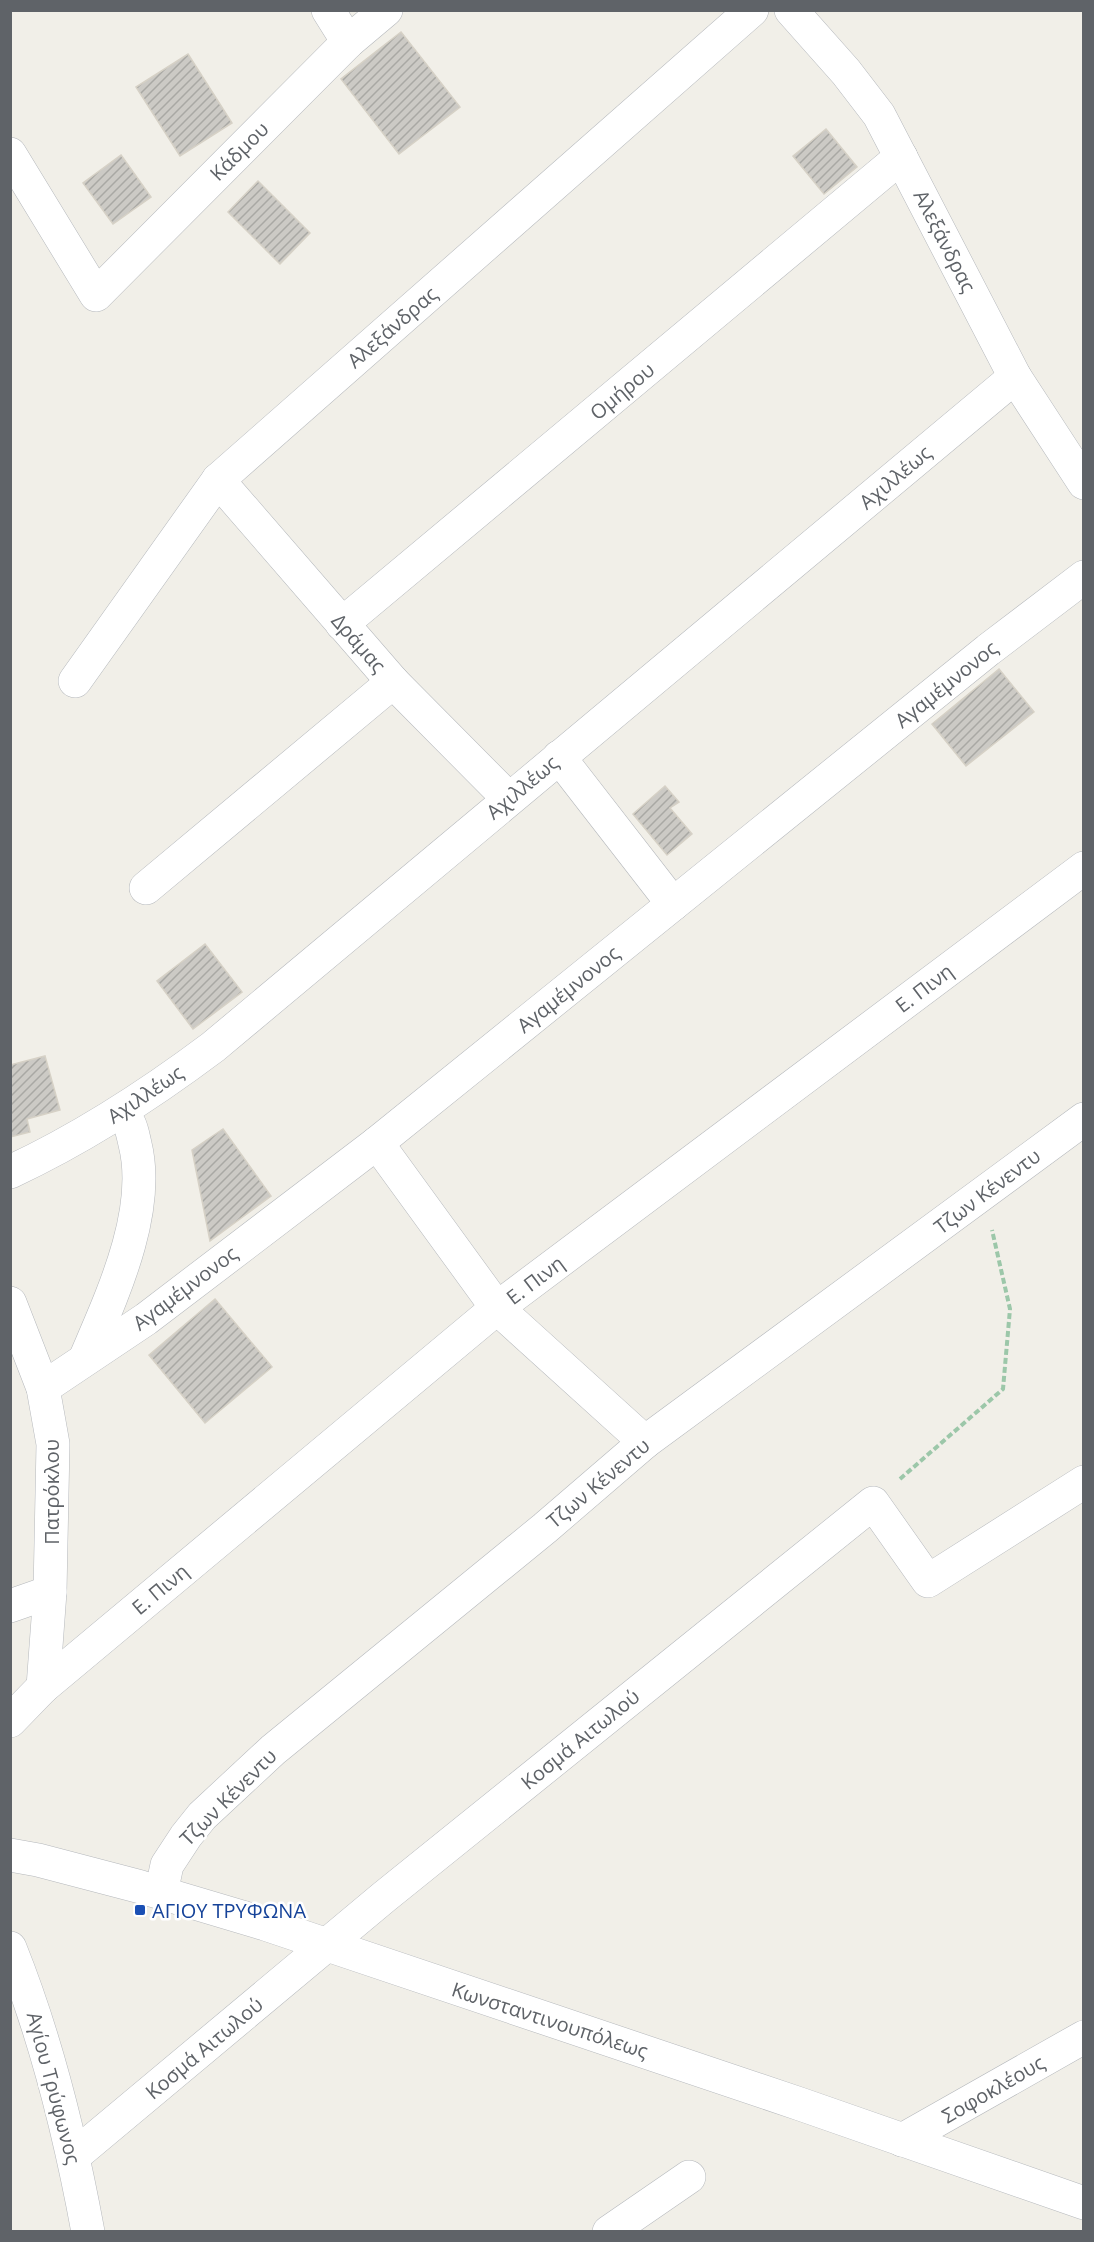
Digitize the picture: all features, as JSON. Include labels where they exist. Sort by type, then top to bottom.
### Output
[{"type":"street","points":[[328,10],[348,42]]},
{"type":"street","name":"Κάδμου","points":[[10,154],[96,295],[348,42],[386,10]]},
{"type":"street","name":"Αλεξάνδρας","points":[[75,681],[219,480],[752,10]]},
{"type":"street","name":"Αλεξάνδρας","points":[[791,10],[846,72],[879,115],[1015,377],[1083,483]]},
{"type":"street","name":"Ομήρου","points":[[342,624],[901,158]]},
{"type":"street","name":"Αχιλλέως","points":[[10,1172],[120,1113],[159,1088],[213,1047],[508,798],[1015,377]]},
{"type":"street","name":"Δράμας","points":[[219,480],[393,682],[508,798]]},
{"type":"street","name":"Αγαμέμνονος","points":[[43,1388],[146,1319],[377,1143],[988,650],[1079,590]]},
{"type":"street","points":[[146,888],[393,682]]},
{"type":"street","points":[[559,757],[673,904]]},
{"type":"street","name":"Ε. Πινη","points":[[10,1721],[43,1687],[496,1308],[1083,868]]},
{"type":"street","points":[[85,1359],[117,1283],[136,1214],[140,1164],[129,1120],[120,1113]]},
{"type":"street","name":"Τζων Κένεντυ","points":[[161,1893],[167,1865],[176,1849],[202,1816],[273,1750],[545,1528],[645,1442],[1083,1119]]},
{"type":"street","points":[[377,1143],[496,1308],[645,1442]]},
{"type":"street","name":"Πατρόκλου","points":[[10,1304],[43,1388],[53,1444],[50,1592],[43,1687]]},
{"type":"street","points":[[873,1503],[928,1581],[1083,1482]]},
{"type":"street","name":"Κοσμά Αιτωλού","points":[[74,2156],[402,1882],[873,1503]]},
{"type":"street","points":[[10,1606],[50,1592]]},
{"type":"street","name":"Κωνσταντινουπόλεως","points":[[10,1855],[38,1860],[161,1893],[329,1945],[773,2094],[1083,2203]]},
{"type":"street","name":"Αγίου Τρύφωνος","points":[[10,1948],[40,2027],[74,2156],[88,2232]]},
{"type":"street","name":"Σοφοκλέους","points":[[902,2140],[1083,2037]]},
{"type":"street","points":[[609,2232],[689,2177]]},
{"type":"path","points":[[873,1503],[1003,1389],[1010,1309],[984,1193]]},
{"type":"building","points":[[401,32],[460,107],[399,154],[341,79]]},
{"type":"building","points":[[188,54],[232,123],[180,156],[136,87]]},
{"type":"building","points":[[826,129],[857,167],[824,194],[793,156]]},
{"type":"building","points":[[121,155],[151,197],[113,224],[83,183]]},
{"type":"building","points":[[258,181],[310,233],[280,264],[228,212]]},
{"type":"building","points":[[999,669],[1034,712],[966,766],[932,724]]},
{"type":"building","points":[[665,786],[679,802],[670,808],[692,834],[667,855],[633,814]]},
{"type":"building","points":[[205,944],[242,992],[193,1029],[157,981]]},
{"type":"building","points":[[45,1056],[60,1110],[27,1119],[30,1132],[10,1137],[10,1065]]},
{"type":"building","points":[[223,1129],[271,1196],[210,1241],[192,1150]]},
{"type":"building","points":[[215,1299],[272,1367],[205,1423],[149,1355]]},
{"type":"place","name":"ΑΓΙΟΥ ΤΡΥΦΩΝΑ","points":[[140,1910]]}]
